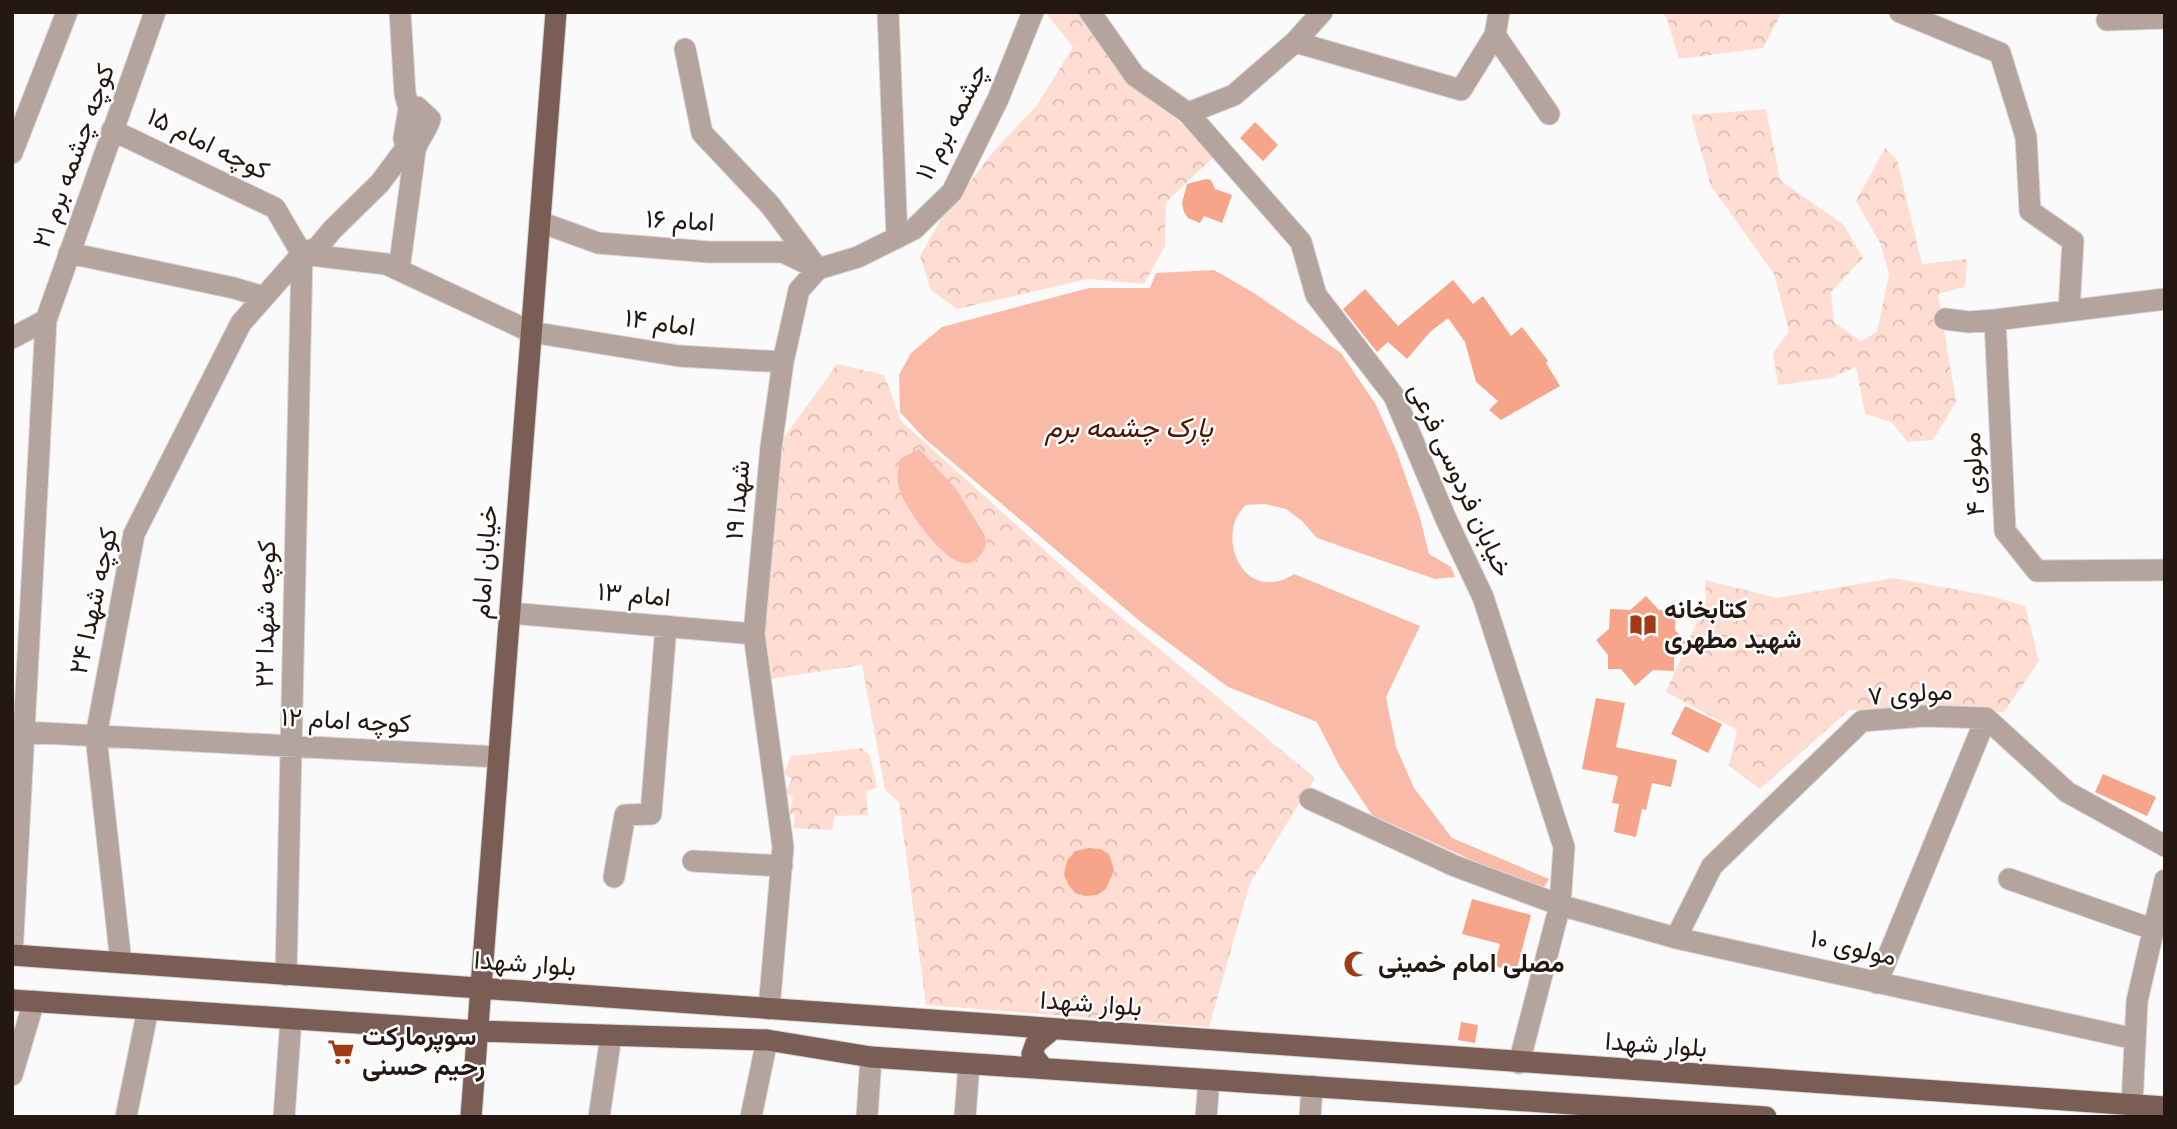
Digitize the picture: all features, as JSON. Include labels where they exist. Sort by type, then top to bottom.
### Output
[{"type":"main road","name":"خیابان امام","points":[[471,1117],[556,12]]},
{"type":"main road","name":"بلوار شهدا","points":[[12,955],[2165,1107]]},
{"type":"main road","points":[[12,1000],[477,1031],[767,1041],[871,1057],[1312,1086],[1546,1110],[1755,1116]]},
{"type":"main road","points":[[1043,1069],[1032,1054],[1036,1043],[1053,1029]]},
{"type":"street","points":[[12,153],[67,12]]},
{"type":"street","name":"کوچه چشمه برم ۲۱","points":[[12,955],[24,732],[23,552],[46,320],[155,12]]},
{"type":"street","name":"کوچه شهدا ۲۴","points":[[121,963],[96,736],[134,534],[241,323],[302,254],[318,247],[389,171],[405,148],[409,108],[405,94],[400,12]]},
{"type":"street","points":[[888,12],[897,238]]},
{"type":"street","name":"چشمه برم ۱۱","points":[[818,269],[858,257],[897,238],[923,221],[952,192],[998,99],[1033,12]]},
{"type":"street","name":"خیابان فردوسی فرعی","points":[[1090,12],[1135,76],[1188,113],[1301,242],[1317,295],[1394,396],[1446,519],[1483,597],[1564,847],[1560,905],[1519,1063]]},
{"type":"street","points":[[1188,113],[1234,96],[1296,42],[1322,12]]},
{"type":"street","points":[[1296,42],[1461,90],[1495,35],[1499,12]]},
{"type":"street","points":[[1900,12],[2000,53],[2026,137],[2030,211],[2073,240],[2069,311]]},
{"type":"street","points":[[2107,20],[2165,18]]},
{"type":"street","points":[[1495,35],[1549,114]]},
{"type":"street","points":[[685,49],[702,133],[770,205],[818,269]]},
{"type":"street","points":[[399,270],[415,151],[418,139],[428,127],[430,119],[417,107],[409,108]]},
{"type":"street","name":"کوچه امام ۱۵","points":[[112,130],[275,208],[302,254]]},
{"type":"street","name":"امام ۱۶","points":[[540,222],[598,243],[709,252],[783,252],[818,269]]},
{"type":"street","points":[[69,253],[234,288],[264,297]]},
{"type":"street","points":[[302,254],[386,264],[531,332]]},
{"type":"street","name":"کوچه شهدا ۲۲","points":[[286,975],[302,254]]},
{"type":"street","name":"شهدا ۱۹","points":[[769,1009],[783,847],[754,634],[771,447],[783,362],[799,290],[818,269]]},
{"type":"street","points":[[1944,319],[1969,322],[1995,320],[2165,299]]},
{"type":"street","points":[[12,338],[46,320]]},
{"type":"street","name":"مولوی ۴","points":[[1995,320],[2005,531],[2037,571],[2165,570]]},
{"type":"street","name":"امام ۱۴","points":[[531,332],[679,356],[783,362]]},
{"type":"street","name":"امام ۱۳","points":[[510,613],[754,634]]},
{"type":"street","points":[[614,877],[625,815],[651,814],[666,626]]},
{"type":"street","name":"مولوی ۷","points":[[1676,937],[1712,866],[1862,722],[1924,716],[1986,718],[2067,792],[2165,846]]},
{"type":"street","points":[[1877,983],[1986,718]]},
{"type":"street","name":"کوچه امام ۱۲","points":[[24,732],[498,757]]},
{"type":"street","name":"مولوی ۱۰","points":[[1310,799],[1455,866],[1560,905],[1676,937],[2135,1039]]},
{"type":"street","points":[[693,861],[782,866]]},
{"type":"street","points":[[2009,878],[2156,935]]},
{"type":"street","points":[[2132,1105],[2137,1001],[2156,935],[2165,880]]},
{"type":"street","points":[[12,1075],[34,1001]]},
{"type":"street","points":[[127,1117],[148,1009]]},
{"type":"street","points":[[284,1117],[291,1018]]},
{"type":"street","points":[[599,1117],[611,1036]]},
{"type":"street","points":[[751,1117],[767,1041]]},
{"type":"street","points":[[867,1117],[871,1057]]},
{"type":"street","points":[[965,1117],[970,1064]]},
{"type":"street","points":[[1206,1117],[1209,1080]]},
{"type":"street","points":[[1310,1117],[1312,1086]]},
{"type":"green space","points":[[1045,12],[1083,12],[1087,24],[1143,95],[1219,152],[1166,202],[1165,246],[1144,284],[1088,279],[957,309],[931,290],[920,256],[940,221],[993,152],[1037,105],[1073,47]]},
{"type":"green space","points":[[1662,12],[1782,12],[1763,48],[1679,59],[1667,19]]},
{"type":"green space","points":[[1766,109],[1780,180],[1844,225],[1863,258],[1831,292],[1834,322],[1861,341],[1877,332],[1889,274],[1881,245],[1856,201],[1885,148],[1897,160],[1922,264],[1967,259],[1965,287],[1938,294],[1956,402],[1933,440],[1908,442],[1891,422],[1865,414],[1856,367],[1831,378],[1778,385],[1773,353],[1789,331],[1774,274],[1711,186],[1691,115]]},
{"type":"green space","points":[[837,364],[884,375],[901,421],[1092,593],[1315,778],[1250,883],[1209,1027],[926,1005],[899,802],[885,790],[862,665],[770,679],[762,629],[780,443]]},
{"type":"green space","points":[[1894,578],[1990,596],[2025,606],[2039,661],[2004,712],[1849,710],[1760,789],[1729,766],[1737,730],[1666,692],[1706,601],[1705,580],[1777,598]]},
{"type":"green space","points":[[862,748],[870,756],[877,788],[866,791],[868,815],[835,816],[832,830],[793,828],[795,814],[789,813],[793,797],[785,792],[792,779],[784,774],[791,756]]},
{"type":"water","name":"پارک چشمه برم","points":[[1214,270],[1254,293],[1341,353],[1376,405],[1397,452],[1420,518],[1429,554],[1451,567],[1455,577],[1435,579],[1317,538],[1302,521],[1286,509],[1265,504],[1245,505],[1235,521],[1232,538],[1239,564],[1246,573],[1256,579],[1280,581],[1294,574],[1420,626],[1386,697],[1396,747],[1414,788],[1452,838],[1549,879],[1543,889],[1503,874],[1372,815],[1340,767],[1317,722],[1228,687],[1142,623],[924,438],[900,412],[899,375],[911,353],[942,327],[1089,288],[1150,288],[1156,273]]},
{"type":"water","points":[[919,449],[956,489],[984,534],[984,549],[972,562],[959,562],[938,547],[904,500],[898,483],[900,459]]},
{"type":"building","points":[[1255,122],[1278,145],[1263,161],[1240,138]]},
{"type":"building","points":[[1211,180],[1215,189],[1232,195],[1222,223],[1204,216],[1200,223],[1188,218],[1184,212],[1182,203],[1187,184]]},
{"type":"building","points":[[1453,280],[1473,304],[1483,296],[1511,336],[1522,327],[1548,361],[1546,363],[1560,386],[1501,420],[1489,410],[1498,401],[1476,382],[1465,342],[1448,318],[1430,332],[1407,359],[1388,342],[1377,352],[1343,309],[1365,289],[1398,326]]},
{"type":"building","points":[[1646,596],[1659,610],[1676,611],[1675,630],[1686,642],[1674,652],[1674,671],[1653,670],[1635,686],[1621,669],[1608,669],[1608,655],[1596,640],[1609,629],[1610,609],[1630,610]]},
{"type":"building","points":[[1596,698],[1625,703],[1616,747],[1677,760],[1671,787],[1652,783],[1646,810],[1642,809],[1636,837],[1614,832],[1619,804],[1612,803],[1618,776],[1582,769]]},
{"type":"building","points":[[1685,706],[1722,724],[1708,753],[1671,734]]},
{"type":"building","points":[[2103,774],[2156,797],[2147,816],[2095,792]]},
{"type":"building","points":[[1100,849],[1109,854],[1114,870],[1106,889],[1097,895],[1085,896],[1075,893],[1064,874],[1067,861],[1075,851]]},
{"type":"building","points":[[1472,899],[1531,915],[1516,972],[1494,966],[1500,944],[1462,934]]},
{"type":"building","points":[[1461,1022],[1478,1025],[1475,1043],[1458,1040]]},
{"type":"place","name":"کتابخانه شهید مطهری","points":[[1643,625]]},
{"type":"place","name":"مصلی امام خمینی","points":[[1357,964]]},
{"type":"place","name":"سوپرمارکت رحیم حسنی","points":[[341,1052]]}]
